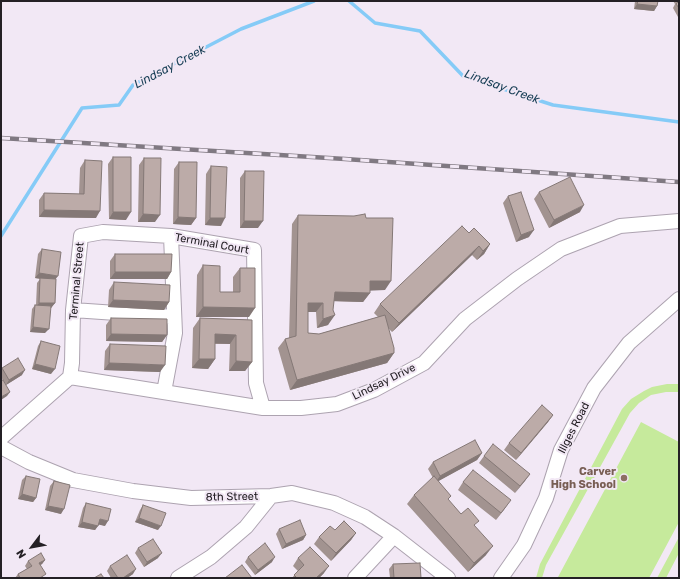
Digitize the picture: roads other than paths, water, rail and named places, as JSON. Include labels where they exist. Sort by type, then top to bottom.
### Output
[{"type":"street","name":"Lindsay Drive","points":[[70,377],[263,408],[301,408],[337,404],[374,390],[424,363],[465,319],[561,249],[620,226],[679,221]]},
{"type":"street","name":"Terminal Street","points":[[70,377],[72,363],[73,310],[81,236],[103,232],[133,234]]},
{"type":"street","name":"Terminal Court","points":[[133,234],[171,236],[254,250],[256,383],[263,408]]},
{"type":"street","points":[[164,392],[175,333],[171,236]]},
{"type":"street","name":"Illges Road","points":[[501,578],[524,545],[546,498],[561,450],[594,388],[629,343],[679,299]]},
{"type":"street","points":[[73,310],[174,316]]},
{"type":"street","points":[[1,438],[70,377]]},
{"type":"street","name":"8th Street","points":[[1,447],[29,462],[73,480],[133,491],[191,498],[271,496],[292,493],[334,503],[365,517],[394,536],[448,578]]},
{"type":"street","points":[[178,578],[211,557],[246,527],[271,496]]},
{"type":"street","points":[[355,578],[394,536]]},
{"type":"waterway","name":"Lindsay Creek","points":[[1,236],[82,108],[119,105],[133,85],[241,29],[314,1]]},
{"type":"waterway","name":"Lindsay Creek","points":[[349,1],[375,23],[420,31],[463,76],[553,105],[679,122]]},
{"type":"railway","points":[[1,138],[345,159],[679,182]]},
{"type":"place","name":"Carver High School","points":[[624,478]]}]
